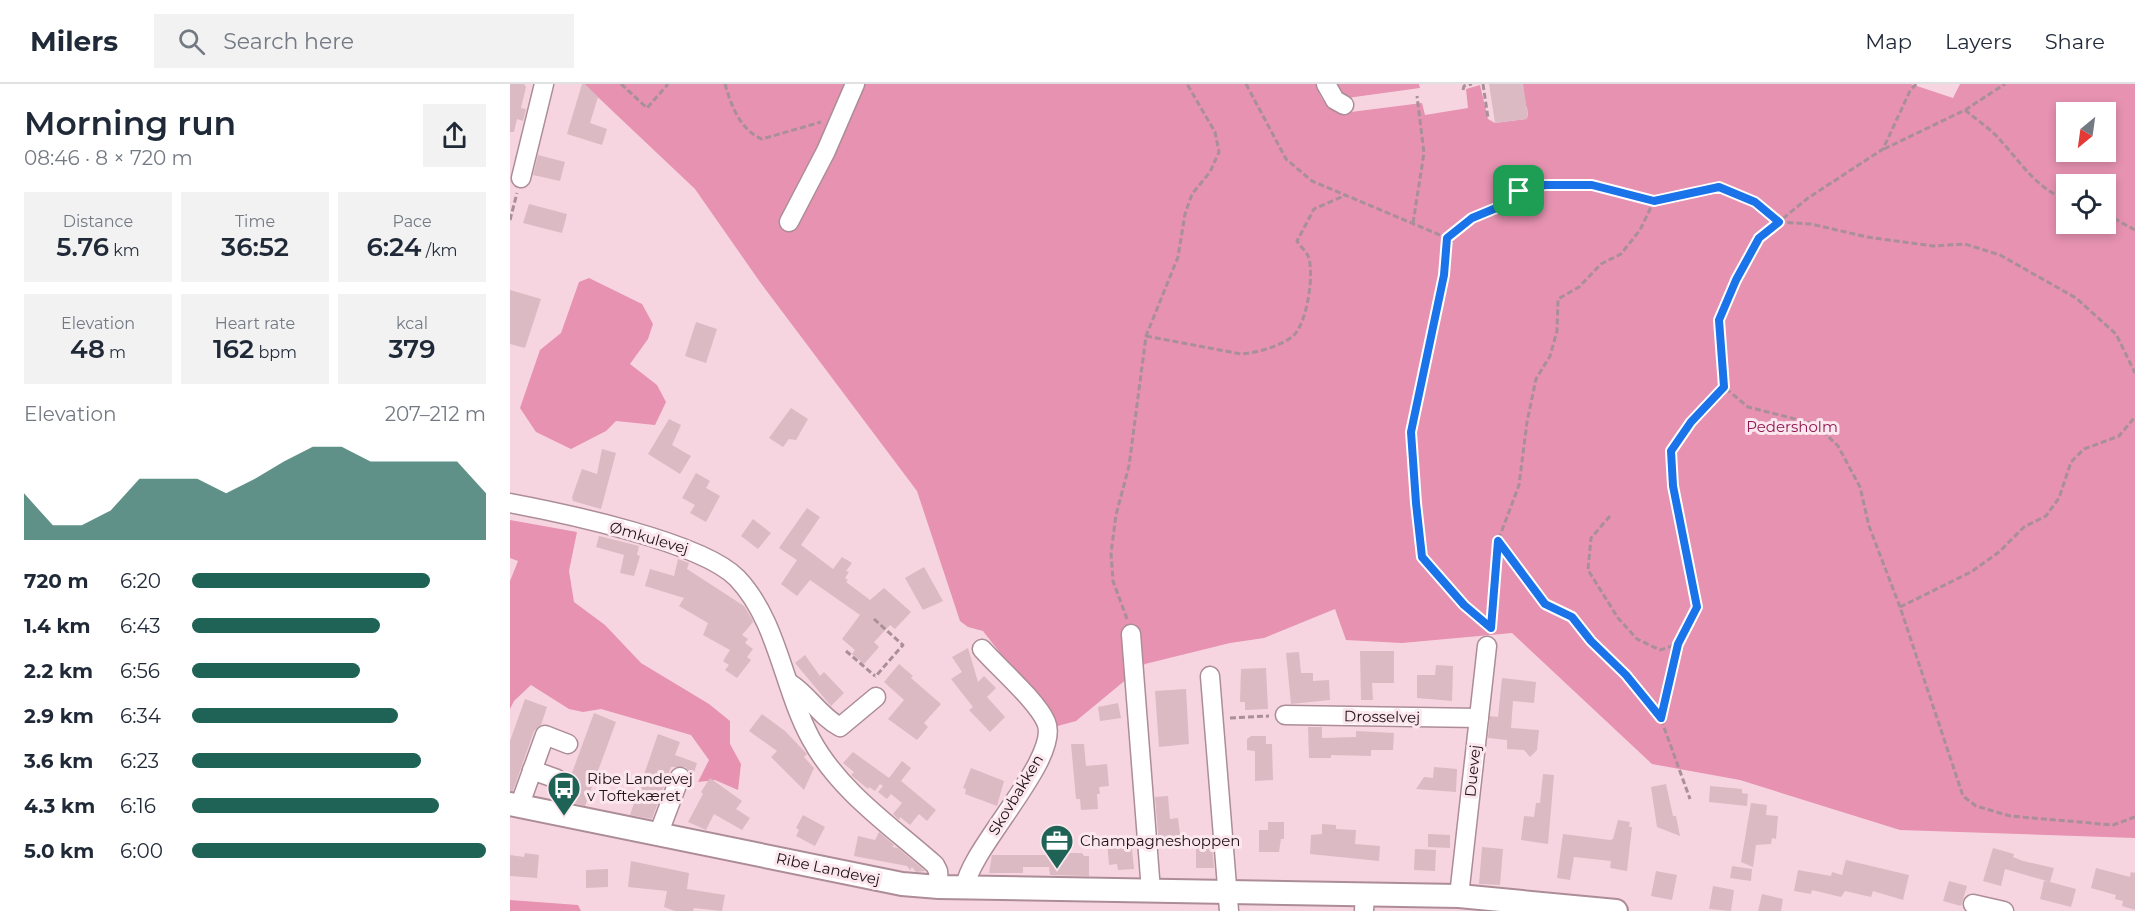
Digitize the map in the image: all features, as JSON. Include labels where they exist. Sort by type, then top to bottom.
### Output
[{"type":"main road","name":"Ribe Landevej","points":[[514,806],[891,882],[939,887],[1150,891],[1228,901],[1365,903],[1460,896],[1616,911]]},
{"type":"street","points":[[521,178],[544,84]]},
{"type":"street","points":[[789,222],[826,151],[855,84]]},
{"type":"street","points":[[1326,84],[1326,89],[1335,100],[1344,105]]},
{"type":"street","name":"Ømkulevej","points":[[510,503],[551,511],[691,549],[717,563],[737,578],[754,602],[810,737],[825,762],[839,781],[935,865],[939,887]]},
{"type":"street","points":[[1131,634],[1150,891]]},
{"type":"street","name":"Duevej","points":[[1460,896],[1489,637]]},
{"type":"street","name":"Skovbakken","points":[[964,887],[966,874],[1007,814],[1043,751],[1048,734],[1046,722],[1037,709],[982,650]]},
{"type":"street","points":[[1210,676],[1228,901]]},
{"type":"street","name":"Ømkulevej","points":[[789,683],[802,692],[832,723],[840,727],[878,689]]},
{"type":"street","name":"Drosselvej","points":[[1285,715],[1479,718]]},
{"type":"street","points":[[514,806],[532,770],[545,735],[568,744]]},
{"type":"street","points":[[532,770],[558,779]]},
{"type":"street","points":[[658,835],[680,777]]},
{"type":"street","points":[[1973,904],[2004,911]]},
{"type":"path","points":[[621,84],[647,108],[668,84]]},
{"type":"path","points":[[725,84],[735,114],[762,139],[825,121],[846,106]]},
{"type":"path","points":[[1131,634],[1113,581],[1111,553],[1116,515],[1129,466],[1146,336],[1178,257],[1185,214],[1192,194],[1210,172],[1219,152],[1215,132],[1187,84]]},
{"type":"path","points":[[1246,84],[1286,159],[1312,181],[1447,238]]},
{"type":"path","points":[[1464,87],[1472,84]]},
{"type":"path","points":[[1483,84],[1488,118]]},
{"type":"path","points":[[1882,149],[1910,91],[1916,84]]},
{"type":"path","points":[[2006,84],[1965,110],[1882,149],[1808,198],[1759,238],[1736,280],[1719,320],[1724,387],[1748,407],[1815,424],[1838,446],[1860,487],[1869,526],[1900,607],[1962,796],[1976,806],[2010,816],[2113,825],[2135,817]]},
{"type":"path","points":[[1413,223],[1424,153],[1417,96]]},
{"type":"path","points":[[1965,110],[2000,139],[2027,174],[2056,196]]},
{"type":"path","points":[[510,220],[521,178]]},
{"type":"path","points":[[1489,637],[1422,557],[1411,432],[1444,275],[1447,238],[1472,218],[1501,206],[1519,191],[1545,185],[1592,185],[1654,201],[1719,187],[1755,202],[1779,222],[1811,224],[1867,237],[1933,246],[1965,244],[2000,255],[2076,298],[2116,334],[2135,373]]},
{"type":"path","points":[[1146,336],[1241,354],[1255,353],[1294,336],[1300,324],[1312,282],[1308,256],[1297,242],[1314,209],[1346,195]]},
{"type":"path","points":[[1489,637],[1498,541],[1519,485],[1527,422],[1536,379],[1550,356],[1557,331],[1558,299],[1579,287],[1601,264],[1621,254],[1640,230],[1654,201]]},
{"type":"path","points":[[2116,220],[2135,230]]},
{"type":"path","points":[[1661,718],[1678,644],[1697,607],[1673,486],[1671,451],[1691,422],[1724,387]]},
{"type":"path","points":[[1900,607],[1971,572],[1999,552],[2024,527],[2046,516],[2059,498],[2071,462],[2084,449],[2119,436],[2135,417]]},
{"type":"path","points":[[1610,516],[1591,538],[1588,570],[1618,618],[1637,639],[1660,650],[1678,644]]},
{"type":"path","points":[[1498,541],[1545,604],[1572,617],[1591,641],[1626,675],[1661,718],[1690,799]]},
{"type":"path","points":[[874,619],[903,645],[875,677]]},
{"type":"path","points":[[846,651],[875,677],[878,689]]},
{"type":"path","points":[[1213,719],[1285,715]]},
{"type":"green space","name":"Pedersholm","points":[[584,84],[1317,84],[1325,103],[1338,112],[1422,103],[1425,115],[1468,108],[1466,89],[1480,85],[1488,119],[1495,123],[1526,119],[1528,116],[1527,107],[1524,107],[1523,84],[1911,84],[1953,98],[1960,84],[2135,84],[2135,838],[1900,830],[1740,780],[1652,764],[1512,633],[1402,643],[1346,640],[1335,609],[1264,638],[1230,643],[1145,664],[1076,721],[1054,727],[1050,717],[983,631],[968,627],[960,621],[917,491],[760,282],[695,189]]},
{"type":"green space","points":[[1337,84],[1419,84],[1420,88],[1347,98],[1338,95]]},
{"type":"green space","points":[[589,278],[642,304],[653,324],[648,339],[630,364],[657,385],[666,402],[655,425],[616,421],[606,431],[571,449],[536,432],[520,408],[540,350],[561,333],[579,282]]},
{"type":"green space","points":[[510,520],[577,532],[569,571],[574,602],[605,625],[641,663],[709,704],[730,721],[730,744],[741,764],[738,790],[715,780],[698,782],[709,760],[691,735],[601,709],[583,712],[569,709],[531,685],[514,701],[510,709],[510,581],[518,561],[510,558]]},
{"type":"green space","points":[[510,900],[578,905],[581,911],[510,911]]},
{"type":"building","points":[[510,84],[524,84],[526,87],[521,108],[526,109],[523,121],[517,119],[514,132],[510,132]]},
{"type":"building","points":[[582,84],[585,84],[598,97],[590,123],[607,129],[602,145],[567,134]]},
{"type":"building","points":[[1489,84],[1523,84],[1528,116],[1526,119],[1495,123]]},
{"type":"building","points":[[538,155],[565,162],[560,181],[533,175]]},
{"type":"building","points":[[529,204],[567,214],[562,233],[523,223]]},
{"type":"building","points":[[510,290],[541,299],[525,348],[510,344]]},
{"type":"building","points":[[696,322],[717,329],[706,363],[685,356]]},
{"type":"building","points":[[791,408],[808,419],[796,440],[789,439],[783,447],[769,438]]},
{"type":"building","points":[[669,419],[681,425],[672,445],[691,456],[680,474],[648,454]]},
{"type":"building","points":[[602,449],[616,453],[601,509],[573,501],[572,497],[582,469],[597,474]]},
{"type":"building","points":[[696,473],[710,481],[706,488],[720,496],[706,522],[690,513],[695,505],[682,498]]},
{"type":"building","points":[[807,508],[820,517],[801,545],[833,569],[842,557],[852,563],[846,571],[849,572],[845,578],[848,580],[846,582],[870,600],[884,588],[911,612],[895,629],[890,625],[874,642],[879,647],[864,664],[852,654],[855,650],[842,639],[860,615],[810,580],[797,596],[781,584],[797,560],[779,548]]},
{"type":"building","points":[[753,519],[771,533],[758,549],[741,536]]},
{"type":"building","points":[[599,536],[639,546],[637,555],[640,556],[634,576],[620,573],[624,555],[596,547]]},
{"type":"building","points":[[678,559],[689,563],[687,569],[744,606],[752,619],[753,622],[742,635],[748,639],[745,643],[753,649],[747,657],[751,660],[737,678],[725,670],[729,665],[723,661],[730,650],[703,635],[708,623],[679,606],[684,598],[645,586],[650,569],[674,576]]},
{"type":"building","points":[[924,567],[943,601],[923,610],[905,578]]},
{"type":"building","points":[[968,648],[978,682],[984,676],[996,688],[987,697],[1005,717],[990,732],[969,710],[973,707],[951,679],[962,672],[952,657]]},
{"type":"building","points":[[1360,651],[1394,651],[1394,683],[1372,683],[1373,700],[1361,700]]},
{"type":"building","points":[[1299,652],[1301,673],[1313,673],[1313,681],[1329,680],[1330,700],[1291,704],[1286,653]]},
{"type":"building","points":[[805,655],[820,676],[824,672],[844,693],[831,706],[795,663]]},
{"type":"building","points":[[899,664],[913,676],[911,678],[941,704],[924,723],[928,727],[917,740],[888,719],[904,700],[884,682]]},
{"type":"building","points":[[1436,665],[1453,666],[1452,701],[1417,698],[1417,675],[1435,675]]},
{"type":"building","points":[[1266,668],[1268,709],[1245,710],[1245,702],[1240,702],[1241,669]]},
{"type":"building","points":[[1502,678],[1536,682],[1534,703],[1513,701],[1511,728],[1539,730],[1537,750],[1530,757],[1524,750],[1507,749],[1507,740],[1488,738],[1490,716],[1498,717]]},
{"type":"building","points":[[1186,689],[1189,744],[1159,747],[1155,691]]},
{"type":"building","points":[[525,699],[547,707],[541,725],[534,731],[513,791],[510,791],[510,741]]},
{"type":"building","points":[[1118,703],[1121,718],[1100,721],[1098,707]]},
{"type":"building","points":[[594,713],[616,722],[585,806],[562,800]]},
{"type":"building","points":[[762,714],[785,731],[807,754],[804,757],[814,768],[804,790],[771,757],[777,751],[749,731]]},
{"type":"building","points":[[1308,727],[1322,727],[1322,738],[1356,737],[1356,731],[1394,733],[1393,750],[1371,750],[1371,756],[1331,755],[1331,758],[1309,758]]},
{"type":"building","points":[[658,734],[680,742],[675,755],[697,763],[693,776],[685,767],[671,767],[652,819],[630,815]]},
{"type":"building","points":[[1251,736],[1266,736],[1266,744],[1272,744],[1273,780],[1255,781],[1255,751],[1247,750],[1247,739]]},
{"type":"building","points":[[1071,744],[1084,744],[1086,766],[1107,764],[1109,786],[1099,787],[1098,809],[1081,810],[1080,799],[1076,799]]},
{"type":"building","points":[[853,752],[889,778],[902,761],[911,768],[901,781],[936,810],[927,821],[919,814],[910,825],[900,817],[899,820],[893,814],[902,803],[891,794],[887,799],[878,792],[883,786],[880,784],[875,791],[869,787],[868,789],[851,775],[854,772],[843,763]]},
{"type":"building","points":[[1434,767],[1457,769],[1456,792],[1416,789],[1424,777],[1433,778]]},
{"type":"building","points":[[971,768],[1004,781],[997,806],[965,794],[966,789],[963,788]]},
{"type":"building","points":[[1543,774],[1554,775],[1548,844],[1521,840],[1524,816],[1534,817],[1536,803],[1540,803]]},
{"type":"building","points":[[710,778],[742,801],[736,809],[750,818],[742,830],[714,814],[706,830],[688,822]]},
{"type":"building","points":[[1666,784],[1680,836],[1657,827],[1651,787]]},
{"type":"building","points":[[1710,786],[1742,789],[1742,793],[1748,794],[1747,806],[1709,802]]},
{"type":"building","points":[[1168,796],[1170,819],[1178,818],[1181,842],[1159,845],[1155,797]]},
{"type":"building","points":[[1751,803],[1767,805],[1766,815],[1778,816],[1776,839],[1772,838],[1771,844],[1756,845],[1753,867],[1741,862]]},
{"type":"building","points":[[803,815],[825,827],[815,846],[796,836],[799,830],[796,828]]},
{"type":"building","points":[[1618,820],[1630,822],[1629,827],[1632,827],[1627,871],[1610,868],[1611,861],[1574,857],[1570,880],[1557,878],[1563,834],[1610,840],[1613,839]]},
{"type":"building","points":[[1268,822],[1284,822],[1284,839],[1281,839],[1279,852],[1259,852],[1259,830],[1268,830]]},
{"type":"building","points":[[1322,824],[1336,825],[1336,829],[1356,830],[1355,844],[1380,846],[1379,861],[1310,854],[1311,835],[1322,834]]},
{"type":"building","points":[[879,832],[894,845],[892,847],[898,848],[925,871],[916,872],[912,867],[910,870],[907,866],[854,856],[858,836],[875,840]]},
{"type":"building","points":[[1428,834],[1450,835],[1450,848],[1428,847]]},
{"type":"building","points":[[1131,839],[1134,869],[1118,870],[1117,864],[1109,865],[1107,841]]},
{"type":"building","points":[[1196,845],[1212,845],[1214,868],[1196,868]]},
{"type":"building","points":[[1482,847],[1503,849],[1500,885],[1479,884]]},
{"type":"building","points":[[1993,848],[2014,854],[2013,857],[2023,861],[2054,868],[2050,882],[2005,869],[2001,886],[1983,881]]},
{"type":"building","points":[[1415,849],[1436,850],[1435,871],[1414,870]]},
{"type":"building","points":[[525,853],[539,855],[537,878],[510,876],[510,855],[524,857]]},
{"type":"building","points":[[1049,853],[1082,853],[1084,856],[1089,856],[1089,876],[1050,875],[1049,867],[1023,867],[1023,873],[989,873],[992,855],[1049,855]]},
{"type":"building","points":[[1846,860],[1909,875],[1903,900],[1873,891],[1871,897],[1845,891],[1841,897],[1812,890],[1811,894],[1794,891],[1798,870],[1831,876],[1832,872],[1842,875]]},
{"type":"building","points":[[631,861],[689,873],[687,889],[725,895],[722,911],[694,908],[693,911],[675,911],[664,907],[667,891],[628,887]]},
{"type":"building","points":[[1732,866],[1752,869],[1751,881],[1730,878]]},
{"type":"building","points":[[2096,868],[2130,877],[2131,872],[2135,873],[2135,910],[2122,906],[2123,901],[2115,899],[2116,895],[2091,888]]},
{"type":"building","points":[[608,869],[608,887],[586,888],[586,870]]},
{"type":"building","points":[[1656,871],[1677,875],[1672,900],[1651,896]]},
{"type":"building","points":[[1949,881],[1967,886],[1961,906],[1943,901]]},
{"type":"building","points":[[2044,881],[2076,889],[2071,907],[2040,899]]},
{"type":"building","points":[[1713,886],[1734,890],[1731,911],[1709,909]]},
{"type":"building","points":[[1762,894],[1783,899],[1781,911],[1758,911]]},
{"type":"place","name":"Ribe Landevej v Toftekæret","points":[[564,817]]},
{"type":"place","name":"Champagneshoppen","points":[[1057,870]]},
{"type":"route","points":[[1545,185],[1592,185],[1654,201],[1719,187],[1755,202],[1779,222],[1759,238],[1736,280],[1719,320],[1724,387],[1691,422],[1671,451],[1673,486],[1697,607],[1678,644],[1661,718],[1626,675],[1591,641],[1572,617],[1545,604],[1498,541],[1491,628],[1464,605],[1422,557],[1411,432],[1444,275],[1447,238],[1472,218],[1501,206],[1519,191],[1545,185]]}]
